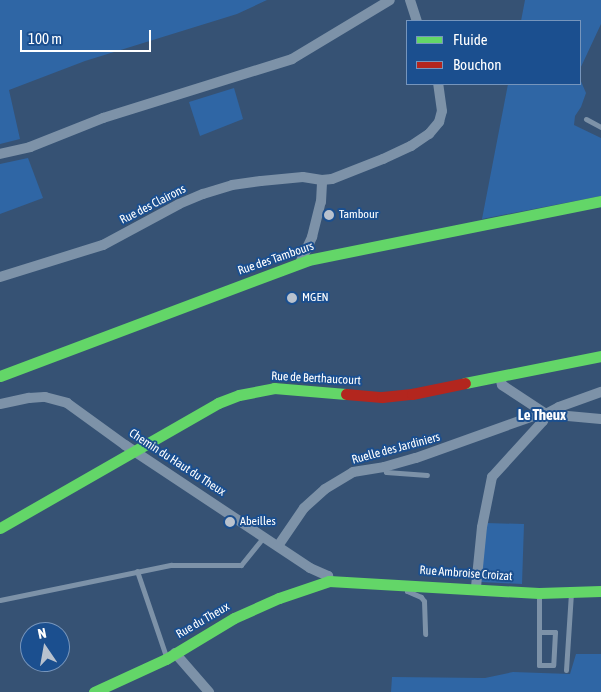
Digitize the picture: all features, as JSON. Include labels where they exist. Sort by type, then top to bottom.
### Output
[{"type":"main road","name":"Rue des Tambours","points":[[0,376],[300,264],[601,201]]},
{"type":"main road","name":"Rue de Berthaucourt","points":[[0,528],[218,403],[239,395],[274,388],[382,397],[427,392],[601,356]]},
{"type":"main road","name":"Rue Ambroise Croizat","points":[[329,581],[476,587],[540,592],[601,591]]},
{"type":"main road","name":"Rue du Theux","points":[[94,692],[171,656],[234,618],[279,598],[329,581]]},
{"type":"street","points":[[0,154],[30,147],[104,118],[292,59],[390,0]]},
{"type":"street","points":[[410,0],[417,20]]},
{"type":"street","name":"Rue des Clairons","points":[[0,277],[103,245],[179,204],[232,185],[303,177],[322,180],[332,179],[383,159],[411,146],[429,134],[439,122],[442,110],[438,85]]},
{"type":"street","points":[[300,264],[312,237],[321,202],[322,180]]},
{"type":"street","points":[[312,237],[322,258]]},
{"type":"street","points":[[500,377],[502,385],[546,414],[601,419]]},
{"type":"street","points":[[476,587],[482,527],[492,477],[543,421],[546,414],[559,407],[601,392]]},
{"type":"street","name":"Chemin du Haut du Theux","points":[[0,404],[28,398],[45,397],[67,404],[310,568],[328,576],[329,581]]},
{"type":"street","name":"Ruelle des Jardiniers","points":[[278,546],[304,508],[325,489],[353,472],[384,467],[453,446],[533,416],[546,414]]},
{"type":"street","points":[[171,656],[209,692]]},
{"type":"lane","points":[[586,118],[601,127]]},
{"type":"lane","points":[[384,467],[386,472],[427,475]]},
{"type":"lane","points":[[0,600],[171,565],[241,565],[265,536]]},
{"type":"lane","points":[[137,571],[171,656]]},
{"type":"lane","points":[[407,584],[407,591],[421,596],[424,601],[425,634]]},
{"type":"lane","points":[[539,632],[555,632],[552,664],[539,665],[539,632],[540,592]]},
{"type":"lane","points":[[566,670],[571,592]]},
{"type":"shaded area","points":[[0,0],[267,0],[237,14],[85,61],[9,90],[20,139],[0,144]]},
{"type":"shaded area","points":[[525,0],[601,0],[601,24],[581,67],[581,20],[521,20]]},
{"type":"shaded area","points":[[581,81],[586,93],[581,107],[575,116],[574,125],[601,138],[601,196],[482,219],[508,85],[581,85]]},
{"type":"shaded area","points":[[234,88],[243,119],[200,136],[189,102]]},
{"type":"shaded area","points":[[28,158],[43,198],[0,214],[0,164]]},
{"type":"shaded area","points":[[486,523],[524,524],[522,584],[481,582]]},
{"type":"shaded area","points":[[576,654],[601,654],[601,692],[391,692],[392,677],[485,678],[513,672],[570,674]]},
{"type":"traffic: fast","points":[[0,376],[308,260],[601,201]]},
{"type":"traffic: fast","points":[[465,383],[601,356]]},
{"type":"traffic: fast","points":[[0,528],[218,403],[239,395],[274,388],[346,394]]},
{"type":"traffic: fast","points":[[94,692],[166,659],[234,618],[279,598],[329,581],[539,593],[601,591]]},
{"type":"traffic: jam","points":[[346,394],[382,397],[412,394],[465,383]]},
{"type":"place","name":"Tambour","points":[[329,215]]},
{"type":"place","name":"MGEN","points":[[292,298]]},
{"type":"place","name":"Abeilles","points":[[230,522]]},
{"type":"district","name":"Le Theux","points":[[542,415]]}]
